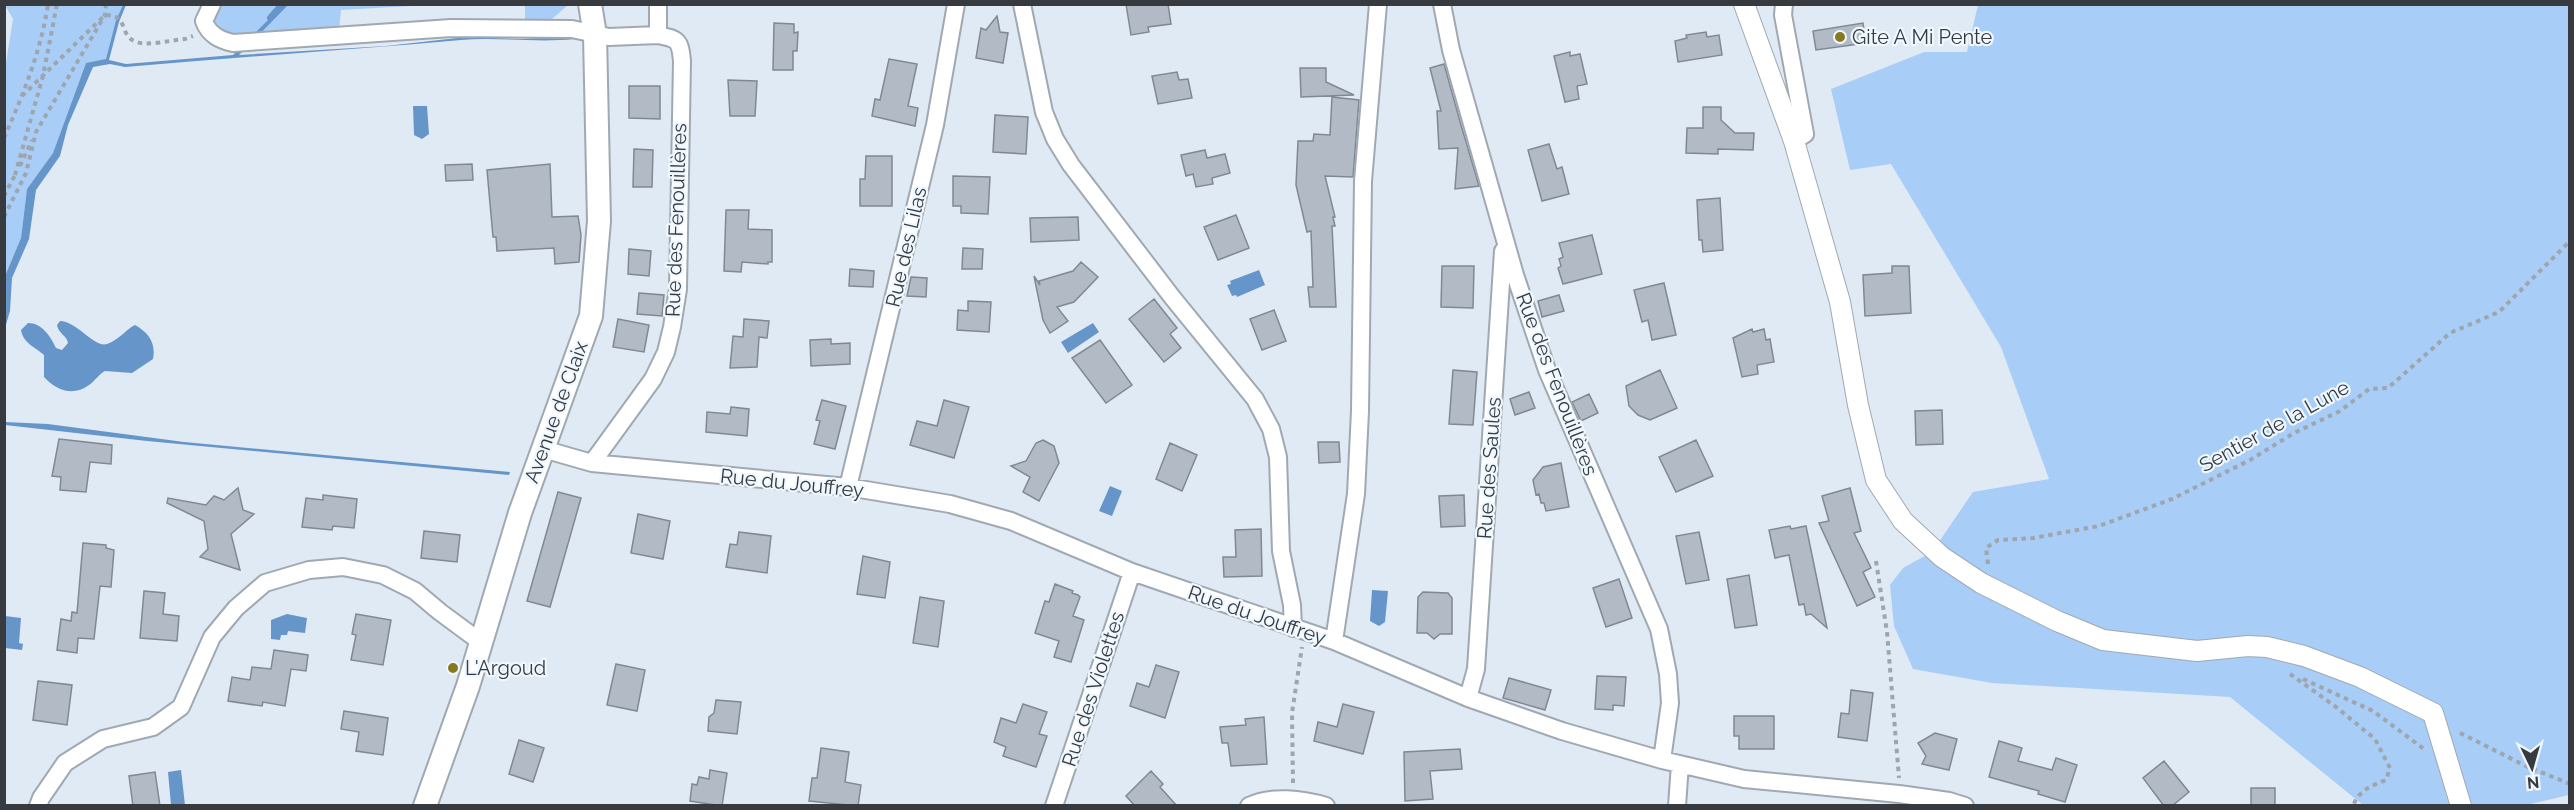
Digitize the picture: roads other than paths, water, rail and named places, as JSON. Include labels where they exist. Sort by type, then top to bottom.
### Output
[{"type":"main road","name":"Avenue de Claix","points":[[425,806],[482,643],[520,513],[591,316],[599,221],[595,35],[590,4]]},
{"type":"street","points":[[212,4],[204,21],[207,31],[220,40],[233,43],[451,28],[572,29],[609,38],[658,35],[658,4]]},
{"type":"street","name":"Rue des Lilas","points":[[849,487],[935,125],[956,4]]},
{"type":"street","points":[[1023,4],[1044,112],[1054,139],[1071,165],[1165,287],[1255,399],[1271,429],[1278,457],[1281,551],[1299,630]]},
{"type":"street","points":[[1334,641],[1356,494],[1360,399],[1363,181],[1378,4]]},
{"type":"street","name":"Rue des Fenouillères","points":[[1442,4],[1451,50],[1504,237],[1547,370],[1659,629],[1668,674],[1670,703],[1662,760]]},
{"type":"street","points":[[1744,4],[1794,141],[1840,302],[1858,405],[1876,480],[1903,521],[1942,556],[1981,583],[2057,621],[2103,640],[2197,651],[2248,646],[2266,647],[2304,656],[2360,677],[2433,713],[2462,806]]},
{"type":"street","points":[[1784,4],[1783,15],[1805,134],[1794,141]]},
{"type":"street","name":"Rue des Fenouillères","points":[[592,463],[653,380],[666,352],[674,318],[678,290],[682,61],[680,45],[673,38],[658,35]]},
{"type":"street","name":"Rue des Saules","points":[[1468,698],[1476,669],[1504,237]]},
{"type":"street","name":"Rue du Jouffrey","points":[[543,449],[592,463],[849,487],[950,504],[1011,521],[1132,572],[1334,641],[1468,698],[1562,730],[1662,760],[1744,779],[1909,799],[1949,801],[1965,806]]},
{"type":"street","points":[[38,806],[65,763],[103,740],[153,727],[181,707],[212,637],[236,608],[265,583],[309,570],[343,567],[383,575],[415,591],[482,643]]},
{"type":"street","name":"Rue des Violettes","points":[[1054,806],[1132,572]]},
{"type":"street","points":[[1677,806],[1680,764]]},
{"type":"street","points":[[1249,806],[1257,802],[1305,799],[1326,806]]},
{"type":"waterway","points":[[270,18],[282,4]]},
{"type":"place","name":"Gite A Mi Pente","points":[[1840,37]]},
{"type":"place","name":"L'Argoud","points":[[453,668]]}]
